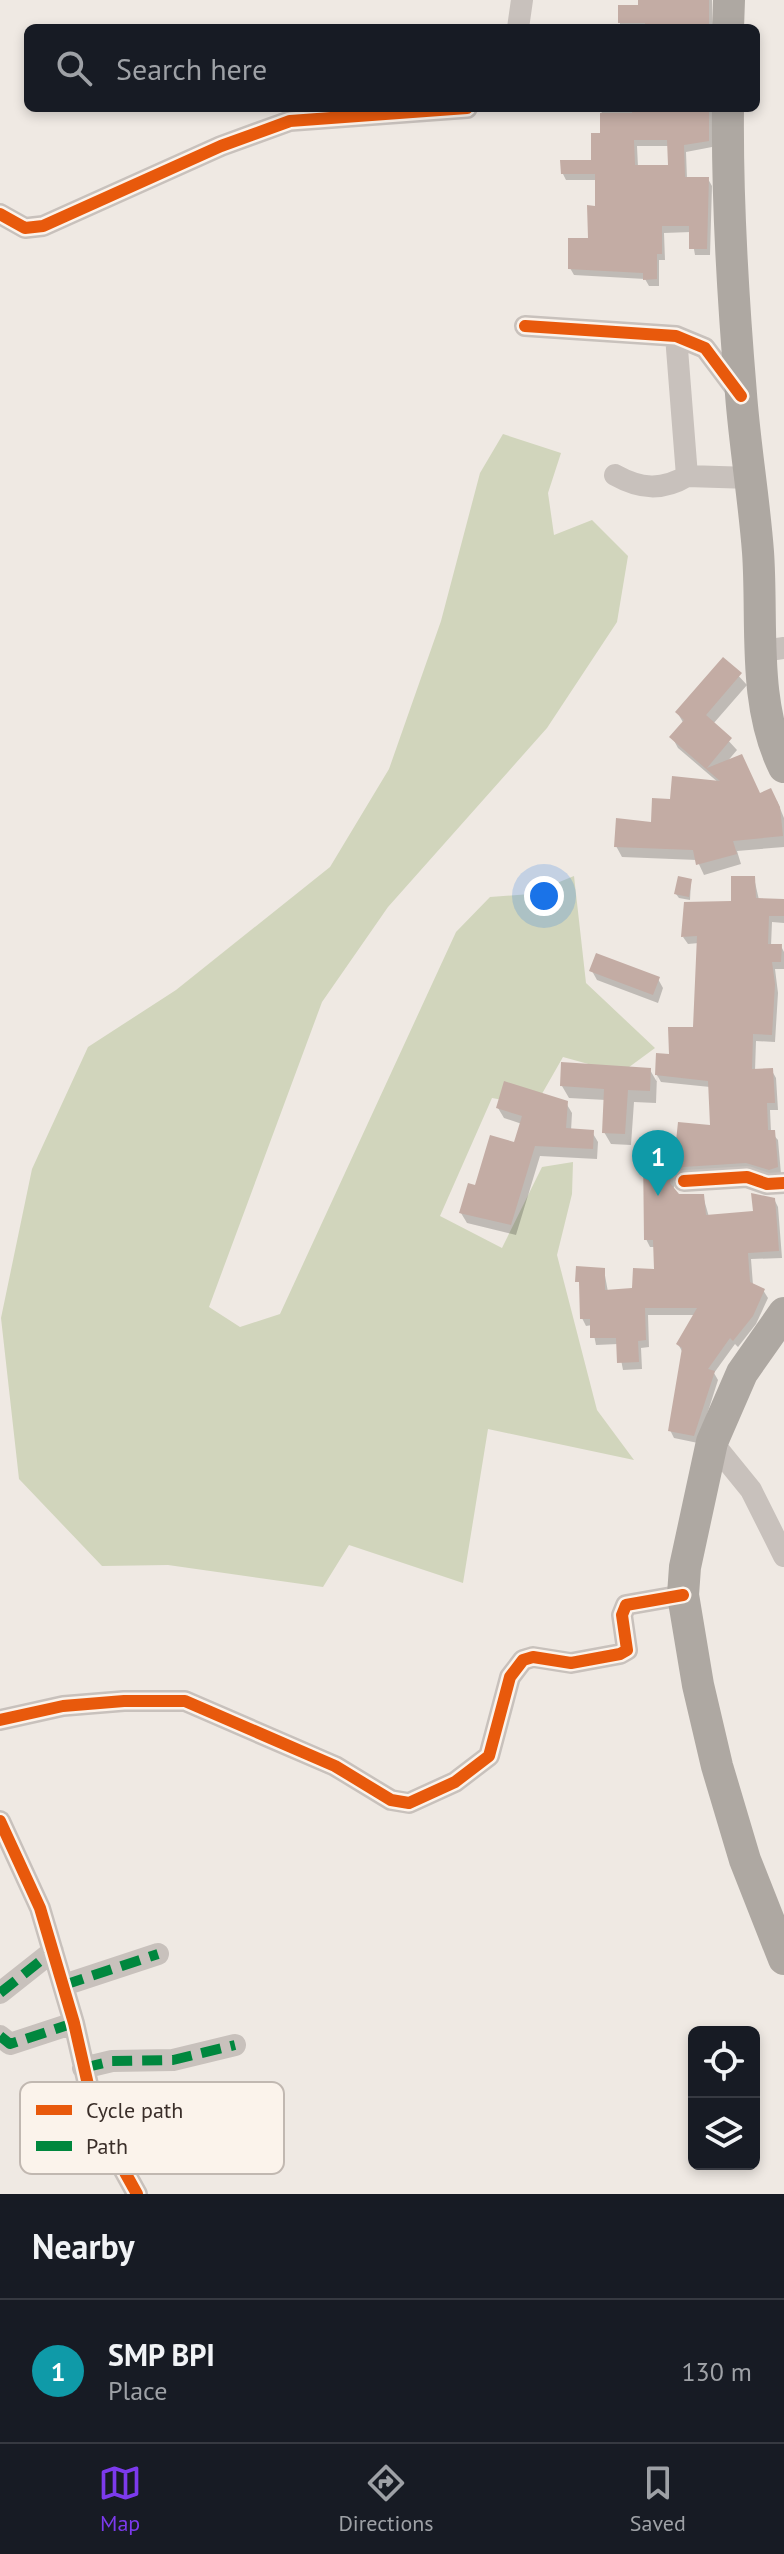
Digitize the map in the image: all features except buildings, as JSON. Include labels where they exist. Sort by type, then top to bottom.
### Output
[{"type":"highway","points":[[728,24],[729,0]]},
{"type":"highway","points":[[728,112],[731,250],[741,396],[773,650],[768,724],[784,767]]},
{"type":"highway","points":[[784,1313],[742,1373],[712,1442],[685,1567],[683,1595],[698,1685],[717,1766],[745,1860],[784,1959]]},
{"type":"street","points":[[519,24],[522,0]]},
{"type":"street","points":[[0,214],[25,228],[43,226],[221,146],[290,121],[413,112]]},
{"type":"street","points":[[525,326],[676,336],[705,348],[741,396]]},
{"type":"street","points":[[676,336],[687,476]]},
{"type":"street","points":[[615,475],[645,488],[673,483],[687,476],[751,478]]},
{"type":"street","points":[[684,1181],[747,1177],[767,1184],[784,1183]]},
{"type":"street","points":[[712,1442],[751,1490],[784,1556]]},
{"type":"street","points":[[0,1720],[63,1706],[135,1700],[185,1701],[335,1766],[391,1800],[417,1802],[455,1782],[489,1756],[510,1677],[523,1660],[533,1657],[571,1663],[620,1654],[627,1650],[622,1615],[626,1605],[683,1595]]},
{"type":"street","points":[[0,1821],[28,1877],[53,1951],[74,2023],[86,2082]]},
{"type":"street","points":[[0,1993],[53,1951]]},
{"type":"street","points":[[64,1985],[158,1954]]},
{"type":"street","points":[[0,2036],[10,2044],[74,2023]]},
{"type":"street","points":[[83,2068],[112,2061],[173,2060],[235,2045]]},
{"type":"street","points":[[126,2174],[137,2194]]},
{"type":"green space","points":[[503,434],[561,453],[548,493],[554,535],[592,520],[628,556],[617,622],[547,728],[388,907],[322,1002],[209,1307],[240,1327],[280,1314],[456,932],[490,897],[530,894],[574,876],[586,983],[655,1048],[621,1073],[563,1057],[535,1106],[492,1098],[440,1216],[502,1248],[542,1167],[573,1162],[572,1194],[557,1255],[597,1410],[634,1460],[488,1429],[463,1583],[349,1545],[323,1587],[168,1565],[102,1566],[19,1479],[1,1318],[32,1169],[88,1047],[176,990],[330,867],[389,769],[441,621],[480,473]]},
{"type":"marked path","points":[[0,1993],[53,1951]]},
{"type":"marked path","points":[[64,1985],[158,1954]]},
{"type":"marked path","points":[[0,2036],[10,2044],[74,2023]]},
{"type":"marked path","points":[[83,2068],[112,2061],[173,2060],[235,2045]]},
{"type":"cycle path","points":[[0,214],[25,228],[43,226],[221,146],[290,121],[413,112]]},
{"type":"cycle path","points":[[525,326],[676,336],[705,348],[741,396]]},
{"type":"cycle path","points":[[684,1181],[747,1177],[767,1184],[784,1183]]},
{"type":"cycle path","points":[[0,1720],[63,1706],[124,1701],[185,1701],[335,1766],[391,1800],[409,1803],[455,1782],[489,1756],[510,1677],[523,1660],[533,1657],[571,1663],[620,1654],[627,1650],[622,1615],[626,1605],[683,1595]]},
{"type":"cycle path","points":[[0,1821],[40,1908],[74,2023],[87,2082]]},
{"type":"cycle path","points":[[126,2174],[137,2194]]},
{"type":"place","name":"SMP BPI","points":[[658,1196]]}]
